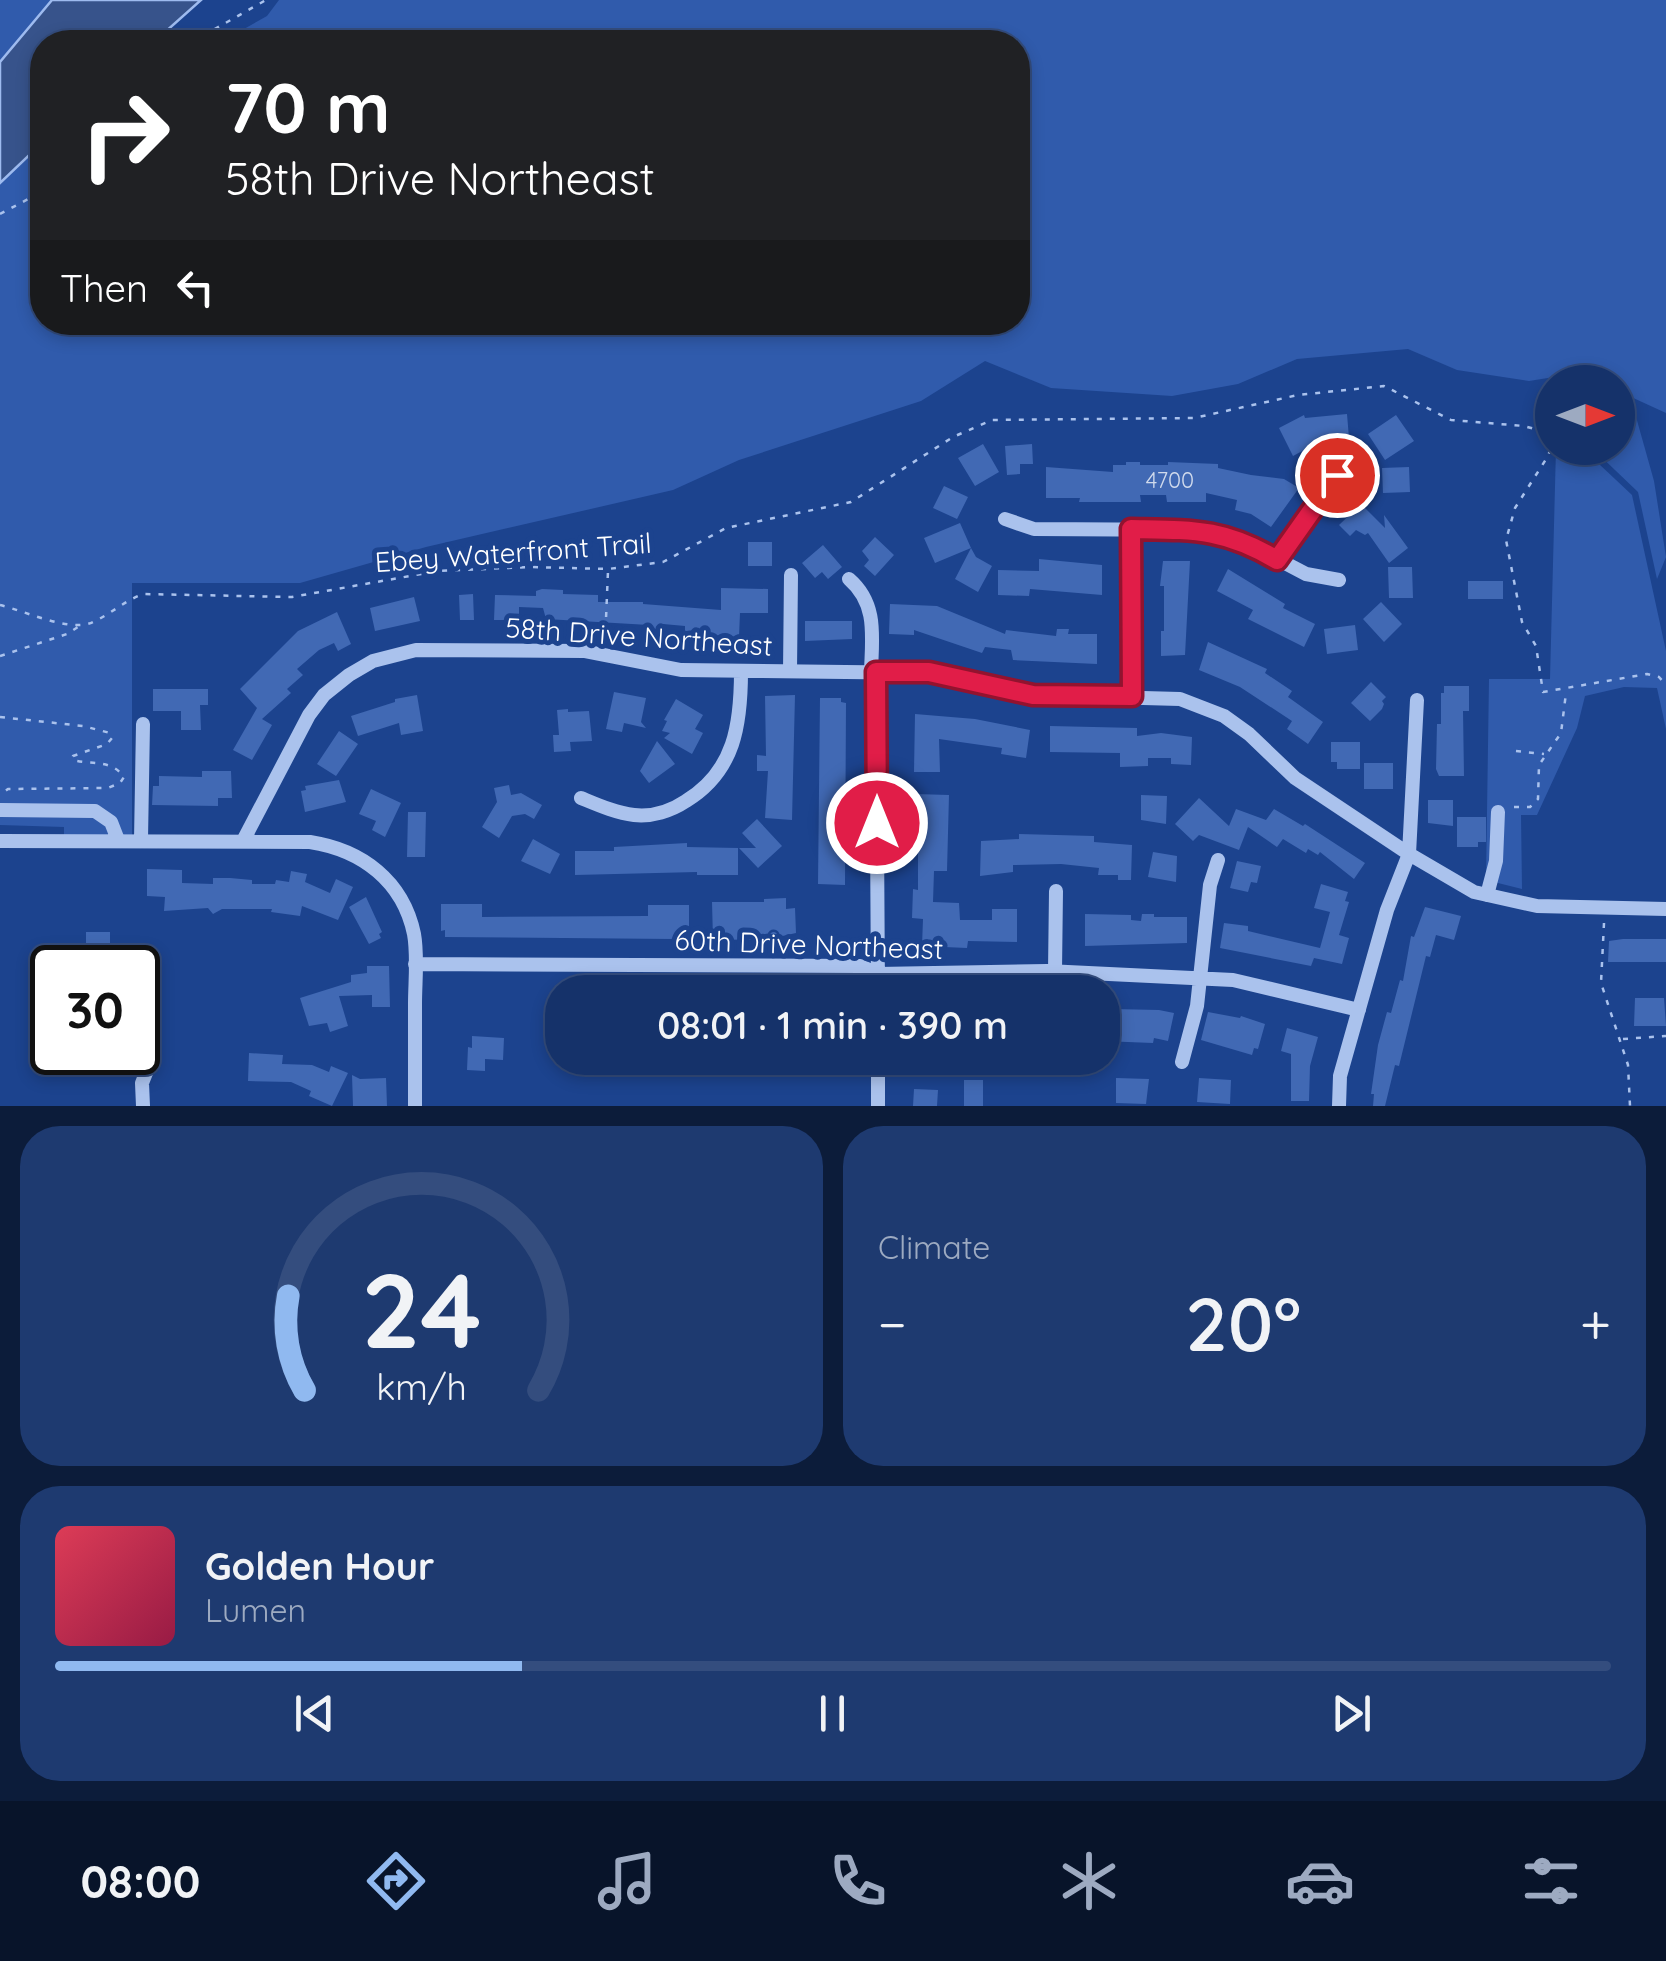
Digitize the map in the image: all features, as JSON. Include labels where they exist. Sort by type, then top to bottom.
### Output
[{"type":"street","points":[[1277,560],[1337,475]]},
{"type":"street","points":[[1005,519],[1034,529],[1224,534],[1306,574],[1339,580]]},
{"type":"street","points":[[1131,529],[1132,696]]},
{"type":"street","points":[[790,672],[791,574]]},
{"type":"street","points":[[849,579],[862,590],[870,606],[878,974]]},
{"type":"street","name":"58th Drive Northeast","points":[[243,841],[309,714],[349,675],[374,661],[416,650],[603,654],[681,670],[929,672],[1033,695],[1180,698],[1224,716],[1250,734],[1295,778],[1474,892],[1537,906],[1666,909]]},
{"type":"street","points":[[582,798],[634,815],[653,815],[677,807],[699,793],[715,779],[731,753],[738,729],[741,671]]},
{"type":"street","points":[[1339,1106],[1340,1076],[1387,910],[1409,854],[1418,700]]},
{"type":"street","points":[[141,840],[143,724]]},
{"type":"street","points":[[1,810],[95,811],[110,822],[118,840]]},
{"type":"street","points":[[1488,896],[1496,861],[1498,812]]},
{"type":"street","points":[[0,840],[243,841],[334,846],[373,866],[390,882],[408,914],[414,938],[415,1106]]},
{"type":"street","points":[[1182,1062],[1202,978],[1210,886],[1218,860]]},
{"type":"street","points":[[1054,972],[1056,891]]},
{"type":"street","name":"60th Drive Northeast","points":[[415,964],[860,966],[878,974],[1054,972],[1202,978],[1233,980],[1360,1010]]},
{"type":"street","points":[[142,1106],[145,1075]]},
{"type":"street","points":[[878,1075],[878,1106]]},
{"type":"path","points":[[213,30],[266,0]]},
{"type":"path","points":[[0,214],[30,199]]},
{"type":"path","name":"Ebey Waterfront Trail","points":[[0,656],[67,634],[143,594],[292,597],[438,572],[530,566],[608,570],[663,562],[726,528],[851,502],[952,437],[992,420],[1194,418],[1298,395],[1384,386],[1452,420],[1524,426],[1548,433],[1552,444],[1548,456],[1515,508],[1506,540],[1522,622],[1536,646],[1542,692],[1566,690]]},
{"type":"path","points":[[603,654],[608,570]]},
{"type":"path","points":[[0,605],[78,627]]},
{"type":"path","points":[[1498,812],[1535,805],[1539,765],[1561,734],[1566,690],[1624,677],[1659,676],[1666,684]]},
{"type":"path","points":[[0,718],[102,730],[112,738],[107,744],[73,756],[73,760],[102,762],[122,772],[124,777],[108,788],[8,789],[0,795]]},
{"type":"path","points":[[1516,751],[1546,755]]},
{"type":"path","points":[[1604,908],[1601,983],[1621,1039],[1630,1080],[1630,1106]]},
{"type":"path","points":[[1621,1039],[1666,1036]]},
{"type":"shaded area","points":[[0,0],[52,0],[0,62]]},
{"type":"shaded area","points":[[52,0],[201,0],[167,30],[30,30],[30,154],[0,183],[0,62]]},
{"type":"shaded area","points":[[279,0],[1666,0],[1666,413],[1635,399],[1635,365],[1535,365],[1535,380],[1529,381],[1457,370],[1408,349],[1297,359],[1238,384],[1172,396],[1051,388],[985,361],[921,401],[739,460],[673,490],[426,547],[300,583],[132,583],[132,843],[64,844],[64,827],[0,825],[0,179],[30,153],[30,335],[1030,335],[1030,30],[242,30],[267,16]]},
{"type":"shaded area","points":[[1635,413],[1654,481],[1666,557],[1657,579],[1638,492],[1610,465],[1635,465]]},
{"type":"shaded area","points":[[1556,465],[1600,465],[1632,495],[1666,651],[1666,729],[1657,688],[1624,687],[1585,696],[1577,728],[1537,815],[1521,815],[1522,889],[1486,880],[1489,679],[1550,679]]},
{"type":"building","points":[[1347,414],[1349,438],[1321,441],[1293,456],[1279,428],[1304,415],[1305,418]]},
{"type":"building","points":[[1396,415],[1414,441],[1385,460],[1368,434]]},
{"type":"building","points":[[983,444],[999,472],[975,486],[958,458]]},
{"type":"building","points":[[1032,444],[1033,464],[1020,464],[1020,474],[1007,475],[1005,446]]},
{"type":"building","points":[[1218,464],[1218,468],[1284,479],[1299,488],[1271,527],[1251,514],[1235,510],[1237,500],[1206,493],[1206,502],[1167,502],[1166,495],[1140,495],[1141,502],[1046,498],[1046,467],[1113,472],[1113,465]]},
{"type":"building","points":[[1409,467],[1410,492],[1383,493],[1382,468]]},
{"type":"building","points":[[944,486],[968,497],[957,519],[933,508]]},
{"type":"building","points":[[1361,504],[1385,528],[1384,515],[1408,548],[1389,563],[1368,533],[1356,530],[1350,536],[1339,525]]},
{"type":"building","points":[[960,523],[971,548],[935,563],[924,538]]},
{"type":"building","points":[[875,537],[894,555],[875,576],[864,566],[869,560],[862,551]]},
{"type":"building","points":[[748,542],[772,542],[772,566],[748,566]]},
{"type":"building","points":[[823,545],[842,567],[828,579],[822,572],[815,578],[802,563]]},
{"type":"building","points":[[971,548],[976,557],[992,566],[978,592],[955,579]]},
{"type":"building","points":[[1039,559],[1102,565],[1102,595],[1030,589],[1029,596],[998,595],[998,570],[1039,571]]},
{"type":"building","points":[[1163,561],[1190,561],[1185,655],[1161,656]]},
{"type":"building","points":[[1388,567],[1412,567],[1413,598],[1389,598]]},
{"type":"building","points":[[1228,569],[1285,604],[1283,608],[1315,624],[1304,647],[1248,619],[1253,610],[1217,591]]},
{"type":"building","points":[[1468,581],[1503,581],[1503,599],[1468,599]]},
{"type":"building","points":[[721,588],[768,589],[768,613],[740,613],[739,637],[685,633],[685,626],[663,624],[663,635],[648,634],[649,625],[546,619],[543,608],[519,607],[519,620],[494,620],[495,595],[536,596],[536,591],[542,589],[563,590],[563,594],[598,595],[598,602],[721,610]]},
{"type":"building","points":[[473,594],[474,620],[460,620],[459,595]]},
{"type":"building","points":[[414,597],[420,621],[375,631],[370,608]]},
{"type":"building","points":[[1381,602],[1402,624],[1384,642],[1363,619]]},
{"type":"building","points":[[890,604],[937,606],[1005,634],[1006,630],[1056,636],[1057,629],[1069,629],[1068,634],[1097,634],[1097,664],[1013,660],[1011,650],[985,647],[982,653],[914,630],[914,635],[889,634]]},
{"type":"building","points":[[337,612],[351,644],[338,651],[334,643],[297,669],[303,675],[287,689],[291,693],[262,719],[272,725],[252,760],[233,750],[257,708],[240,689],[298,631]]},
{"type":"building","points":[[805,621],[852,621],[852,639],[805,641]]},
{"type":"building","points":[[1355,625],[1358,650],[1327,654],[1324,629]]},
{"type":"building","points":[[1208,642],[1267,669],[1265,673],[1292,691],[1288,697],[1323,722],[1308,744],[1287,729],[1292,721],[1240,687],[1199,670]]},
{"type":"building","points":[[1371,682],[1386,697],[1382,709],[1370,721],[1351,703]]},
{"type":"building","points":[[1444,686],[1469,686],[1469,711],[1463,711],[1464,776],[1439,776],[1436,769],[1437,724],[1441,724]]},
{"type":"building","points":[[153,689],[208,689],[208,705],[200,705],[201,730],[181,730],[181,711],[153,711]]},
{"type":"building","points":[[614,692],[646,698],[641,722],[646,728],[624,723],[622,732],[606,729]]},
{"type":"building","points":[[417,695],[423,731],[401,735],[399,723],[358,736],[351,716]]},
{"type":"building","points":[[795,695],[792,820],[765,818],[768,771],[757,771],[757,755],[766,756],[765,696]]},
{"type":"building","points":[[820,698],[841,698],[846,703],[845,885],[818,884]]},
{"type":"building","points":[[676,699],[703,715],[695,729],[703,733],[692,754],[664,738],[670,733],[662,731],[667,721],[664,720]]},
{"type":"building","points":[[557,710],[589,711],[592,741],[570,742],[571,751],[554,752],[553,735],[559,735]]},
{"type":"building","points":[[915,714],[975,719],[1030,730],[1026,758],[1001,754],[1002,748],[939,739],[940,772],[914,772]]},
{"type":"building","points":[[1050,726],[1137,728],[1137,736],[1161,733],[1192,737],[1191,765],[1171,764],[1171,758],[1148,758],[1148,766],[1120,767],[1120,753],[1050,752]]},
{"type":"building","points":[[339,731],[358,744],[336,776],[317,764]]},
{"type":"building","points":[[657,741],[675,764],[649,783],[640,771]]},
{"type":"building","points":[[1331,742],[1360,742],[1360,769],[1337,769],[1337,762],[1331,762]]},
{"type":"building","points":[[1364,763],[1393,763],[1393,789],[1364,789]]},
{"type":"building","points":[[202,771],[231,771],[232,798],[218,798],[218,806],[152,805],[153,786],[159,786],[159,776],[202,777]]},
{"type":"building","points":[[339,780],[346,802],[305,812],[301,791],[306,790],[305,786]]},
{"type":"building","points":[[509,785],[511,795],[521,793],[542,805],[534,819],[525,814],[512,816],[499,838],[482,827],[497,802],[494,788]]},
{"type":"building","points":[[371,789],[401,803],[385,837],[372,830],[376,821],[359,814]]},
{"type":"building","points":[[915,794],[949,795],[947,871],[934,871],[933,902],[959,903],[960,920],[992,920],[992,909],[1017,909],[1017,942],[968,941],[967,948],[922,946],[923,919],[912,918],[913,889],[918,890],[918,852],[913,852],[913,837],[919,837]]},
{"type":"building","points":[[1141,795],[1167,796],[1166,824],[1141,820]]},
{"type":"building","points":[[1199,798],[1229,826],[1236,809],[1266,820],[1274,809],[1365,863],[1354,879],[1320,852],[1318,855],[1308,849],[1306,853],[1283,839],[1277,847],[1248,827],[1239,850],[1199,835],[1193,841],[1175,824]]},
{"type":"building","points":[[1428,800],[1453,800],[1453,826],[1428,823]]},
{"type":"building","points":[[408,812],[426,812],[425,857],[407,857]]},
{"type":"building","points":[[1457,817],[1486,817],[1486,842],[1478,842],[1478,847],[1457,847]]},
{"type":"building","points":[[757,819],[782,846],[758,868],[739,848],[756,848],[742,833]]},
{"type":"building","points":[[1019,834],[1094,836],[1094,842],[1132,845],[1131,880],[1098,875],[1099,868],[1061,864],[1013,865],[1013,872],[980,876],[981,841],[1019,839]]},
{"type":"building","points":[[533,839],[560,854],[550,874],[521,861]]},
{"type":"building","points":[[687,843],[687,847],[738,848],[738,875],[575,875],[575,851]]},
{"type":"building","points":[[1153,852],[1177,856],[1176,882],[1148,877]]},
{"type":"building","points":[[1237,861],[1261,866],[1257,883],[1251,882],[1248,892],[1230,888]]},
{"type":"building","points":[[147,869],[182,870],[182,883],[213,884],[213,878],[230,878],[252,880],[252,884],[275,884],[276,880],[289,882],[291,871],[307,874],[305,882],[330,893],[336,879],[353,887],[338,920],[302,906],[300,916],[271,912],[272,909],[222,909],[213,914],[208,908],[164,911],[165,897],[147,896]]},
{"type":"building","points":[[1321,884],[1348,892],[1345,901],[1349,902],[1339,935],[1349,938],[1342,964],[1314,958],[1311,966],[1220,948],[1224,923],[1248,926],[1248,931],[1320,948],[1330,912],[1314,908]]},
{"type":"building","points":[[366,897],[382,932],[381,938],[369,944],[349,907]]},
{"type":"building","points":[[786,898],[786,909],[795,908],[796,933],[779,939],[713,940],[712,902]]},
{"type":"building","points":[[441,904],[482,904],[482,917],[648,916],[648,905],[689,905],[689,932],[673,935],[673,939],[445,937],[445,930],[441,931]]},
{"type":"building","points":[[1425,907],[1461,916],[1454,940],[1436,935],[1430,957],[1426,956],[1385,1106],[1373,1106],[1378,1045],[1387,1012],[1391,1013],[1400,980],[1403,981],[1411,936],[1414,937]]},
{"type":"building","points":[[1085,914],[1131,915],[1131,920],[1141,921],[1142,914],[1187,917],[1187,943],[1085,946]]},
{"type":"building","points":[[86,932],[110,932],[110,945],[86,945]]},
{"type":"building","points":[[1666,939],[1666,962],[1608,962],[1609,941]]},
{"type":"building","points":[[367,966],[389,966],[390,1007],[372,1007],[372,995],[339,996],[348,1026],[330,1032],[327,1023],[309,1026],[300,998],[351,982],[351,975],[367,973]]},
{"type":"building","points":[[1635,998],[1664,998],[1666,1026],[1634,1026]]},
{"type":"building","points":[[1120,1009],[1174,1013],[1168,1041],[1154,1038],[1153,1043],[1120,1042]]},
{"type":"building","points":[[1208,1012],[1265,1024],[1258,1049],[1254,1048],[1252,1055],[1201,1040]]},
{"type":"building","points":[[1287,1028],[1318,1037],[1310,1066],[1309,1101],[1291,1101],[1291,1054],[1281,1051]]},
{"type":"building","points":[[472,1036],[504,1038],[503,1060],[485,1059],[485,1071],[467,1070]]},
{"type":"building","points":[[249,1053],[283,1055],[282,1064],[312,1065],[329,1072],[331,1066],[348,1073],[332,1106],[291,1082],[248,1081]]},
{"type":"building","points":[[352,1075],[360,1079],[386,1078],[387,1106],[353,1106]]},
{"type":"building","points":[[1116,1078],[1149,1079],[1146,1104],[1116,1103]]},
{"type":"building","points":[[1199,1078],[1231,1080],[1230,1104],[1197,1102]]},
{"type":"building","points":[[964,1080],[983,1080],[983,1106],[964,1106]]},
{"type":"building","points":[[914,1089],[938,1090],[937,1106],[913,1106]]},
{"type":"route","points":[[877,823],[876,672],[929,672],[1033,695],[1132,696],[1131,529],[1224,534],[1277,560],[1337,475]]}]
